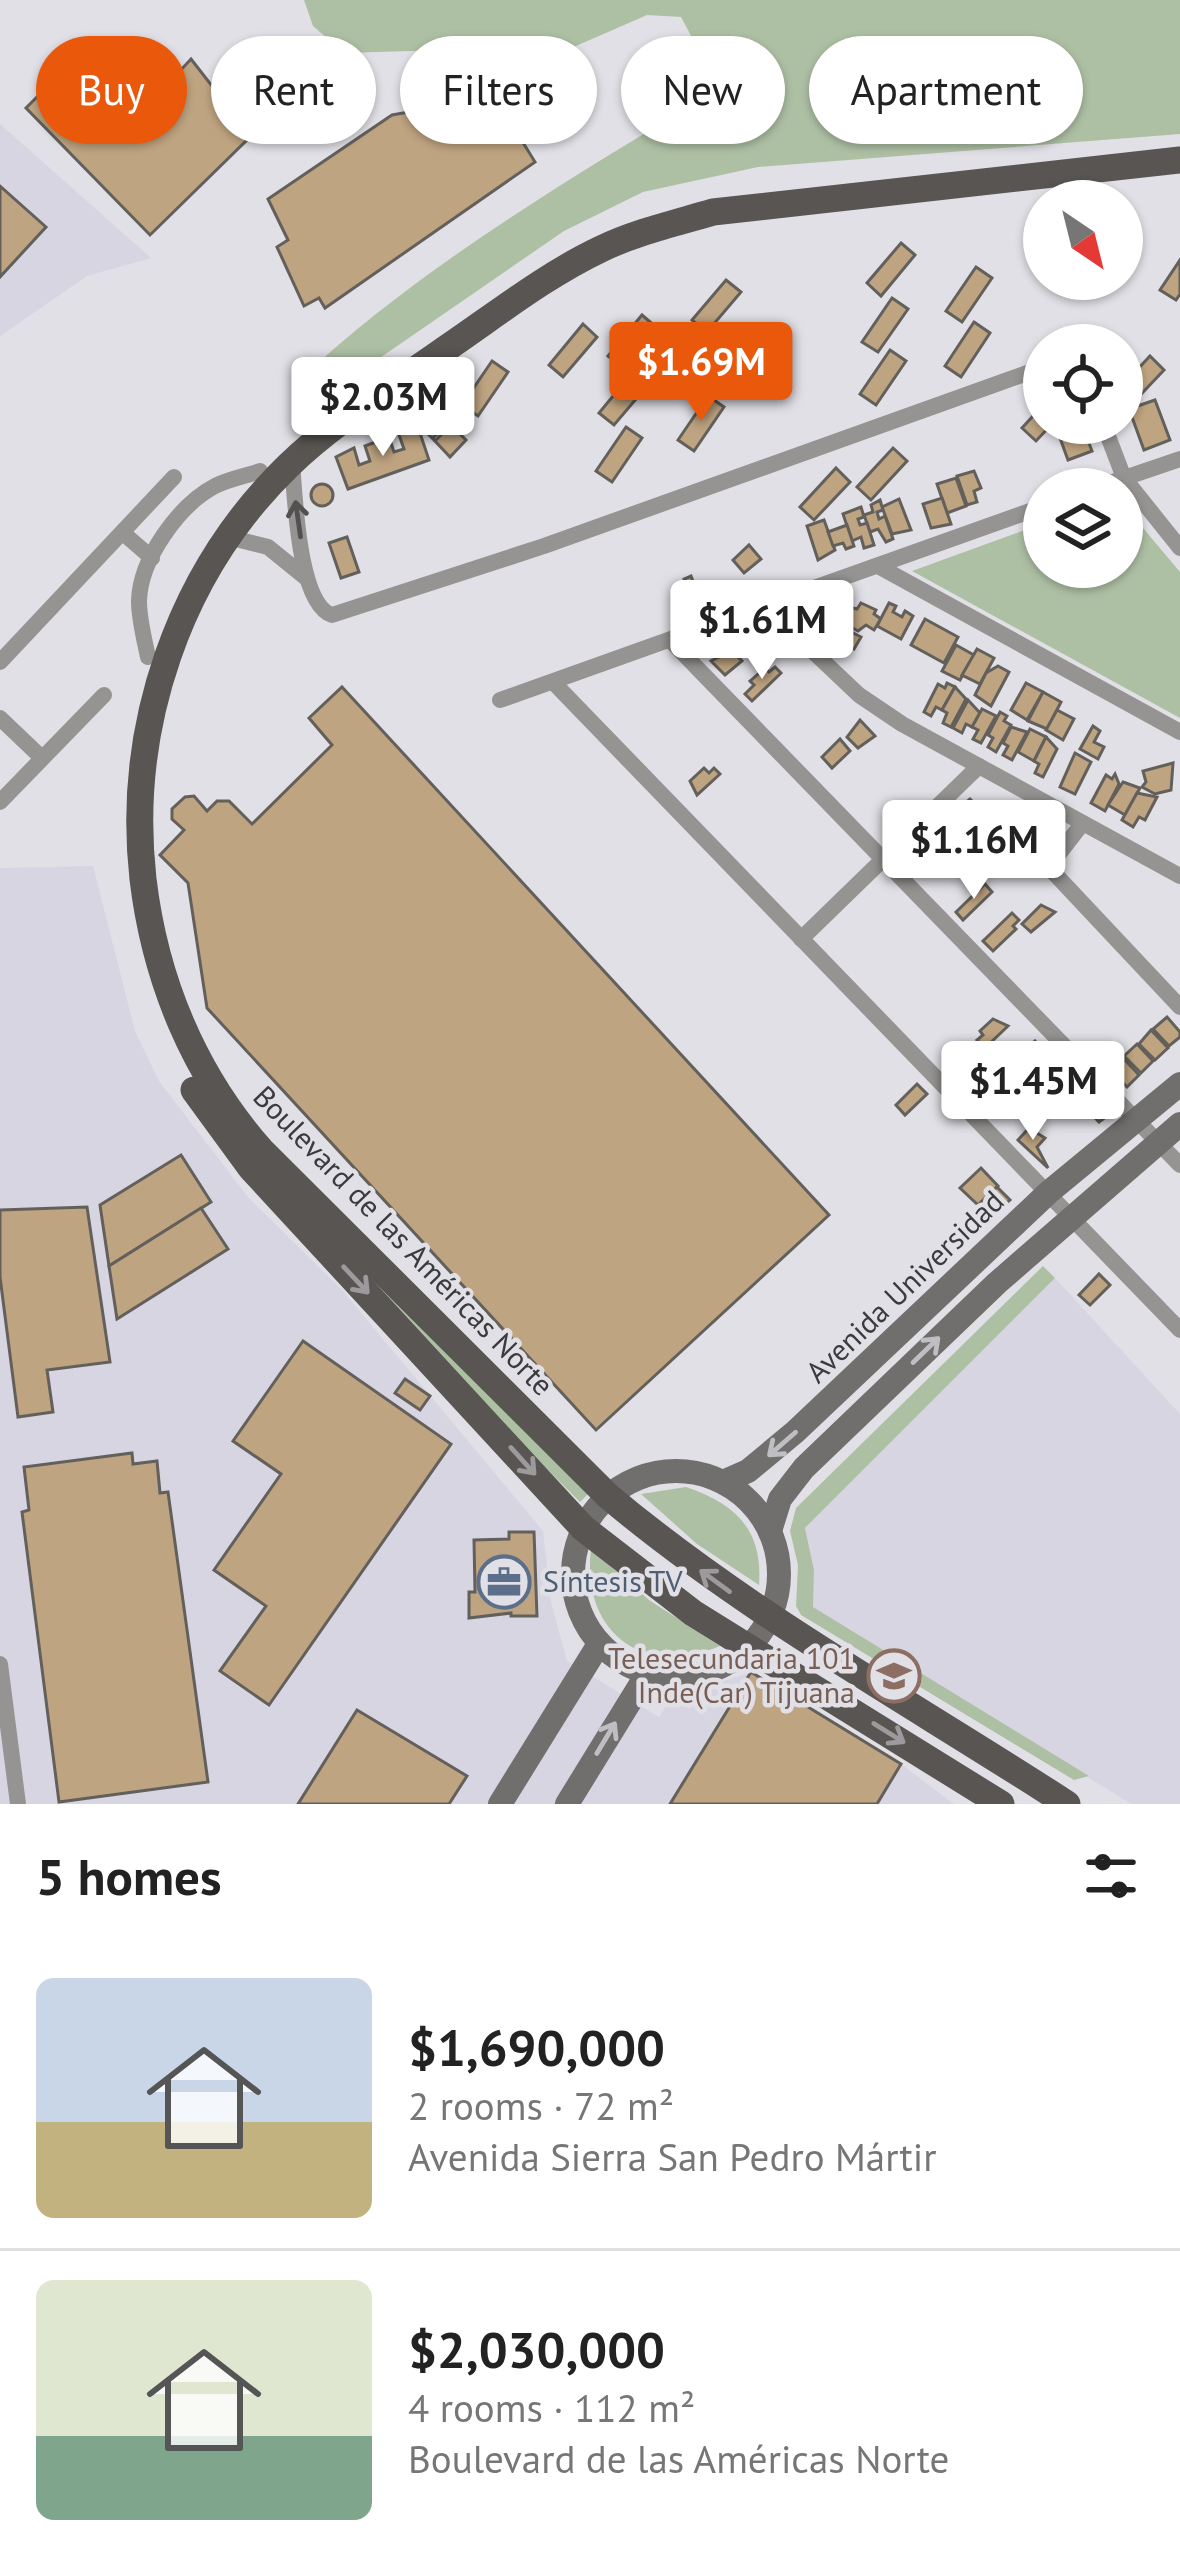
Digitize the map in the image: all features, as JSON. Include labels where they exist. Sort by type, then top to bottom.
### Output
[{"type":"main road","name":"Boulevard de las Américas Norte","points":[[997,1801],[678,1602],[584,1528],[251,1168],[213,1120],[164,1032],[133,931],[122,836],[130,728],[148,657],[172,598],[206,539],[260,471],[341,402],[424,343],[605,228],[735,194],[1180,144]]},
{"type":"main road","name":"Boulevard de las Américas Norte","points":[[1067,1804],[769,1618],[663,1542],[608,1496],[261,1150],[220,1097],[176,1014],[158,958],[140,852],[145,741],[169,649],[191,600],[228,538],[292,462],[406,376],[603,248],[713,212],[1180,160]]},
{"type":"main road","points":[[997,1801],[1012,1768]]},
{"type":"street","points":[[292,462],[305,577],[319,608],[332,615],[544,546],[1023,375]]},
{"type":"street","points":[[1143,472],[1180,459]]},
{"type":"street","points":[[148,657],[139,597],[152,558],[180,514],[200,496],[218,484],[260,471]]},
{"type":"street","points":[[0,662],[174,477]]},
{"type":"street","points":[[1143,502],[1180,548]]},
{"type":"street","points":[[500,700],[1023,514]]},
{"type":"street","points":[[123,533],[152,558]]},
{"type":"street","points":[[228,538],[268,547],[305,577]]},
{"type":"street","points":[[878,566],[1180,732]]},
{"type":"street","points":[[765,606],[859,695],[1180,876]]},
{"type":"street","points":[[670,640],[1180,1165]]},
{"type":"street","points":[[553,682],[1180,1330]]},
{"type":"street","points":[[0,802],[104,695]]},
{"type":"street","points":[[0,718],[43,758]]},
{"type":"street","points":[[801,939],[979,766]]},
{"type":"street","points":[[1082,824],[1054,860],[1054,873],[1180,1006]]},
{"type":"street","name":"Avenida Universidad","points":[[723,1482],[748,1471],[795,1432],[1049,1192],[1180,1084]]},
{"type":"street","name":"Avenida Universidad","points":[[770,1532],[780,1499],[805,1468],[1070,1216],[1180,1124]]},
{"type":"street","points":[[676,1471],[723,1482],[751,1503],[770,1532],[779,1575],[769,1618],[748,1648],[701,1674],[647,1674],[613,1657],[585,1624],[574,1588],[575,1552],[584,1528],[608,1496],[651,1474],[676,1471]]},
{"type":"street","points":[[500,1804],[599,1644]]},
{"type":"street","points":[[0,1664],[17,1804]]},
{"type":"street","points":[[567,1804],[647,1674]]},
{"type":"shaded area","points":[[0,124],[151,258],[87,276],[0,336]]},
{"type":"shaded area","points":[[93,866],[135,1031],[159,1081],[248,1197],[342,1290],[543,1531],[551,1602],[567,1661],[659,1717],[671,1698],[751,1672],[901,1764],[954,1804],[0,1804],[0,868]]},
{"type":"shaded area","points":[[1055,1278],[1180,1414],[1180,1804],[1131,1804],[813,1607],[814,1570],[805,1528]]},
{"type":"green space","points":[[304,0],[1180,0],[1180,134],[1083,142],[1083,36],[809,36],[809,144],[1052,144],[758,167],[643,192],[564,231],[313,404],[300,379],[346,338],[444,263],[627,144],[785,144],[785,36],[691,36],[681,17],[647,15],[597,37],[400,36],[400,51],[376,52],[376,36],[324,36],[313,26]]},
{"type":"green space","points":[[1143,528],[1180,572],[1180,718],[912,571],[1023,531],[1023,588],[1143,588]]},
{"type":"green space","points":[[307,1212],[588,1494],[580,1502],[478,1400]]},
{"type":"green space","points":[[1043,1266],[1055,1278],[805,1528],[814,1570],[813,1607],[1089,1776],[1074,1780],[801,1615],[796,1606],[798,1565],[790,1531],[796,1508]]},
{"type":"green space","points":[[686,1487],[719,1502],[743,1522],[756,1549],[759,1585],[697,1544],[641,1494]]},
{"type":"green space","points":[[591,1549],[649,1600],[720,1646],[692,1655],[666,1656],[643,1652],[623,1641],[596,1604]]},
{"type":"building","points":[[191,59],[211,85],[211,144],[243,144],[150,235],[61,144],[187,144],[187,63]]},
{"type":"building","points":[[36,98],[36,118],[26,108]]},
{"type":"building","points":[[400,114],[400,144],[524,144],[535,162],[325,308],[319,298],[304,306],[277,247],[288,240],[268,199],[349,144],[376,144],[376,126]]},
{"type":"building","points":[[0,186],[46,227],[0,277]]},
{"type":"building","points":[[901,243],[915,255],[881,296],[867,283]]},
{"type":"building","points":[[1180,260],[1180,294],[1176,300],[1160,290]]},
{"type":"building","points":[[976,267],[992,278],[962,322],[946,311]]},
{"type":"building","points":[[726,280],[741,292],[707,332],[692,320]]},
{"type":"building","points":[[892,298],[908,309],[878,352],[862,342]]},
{"type":"building","points":[[642,315],[657,328],[623,368],[608,356]]},
{"type":"building","points":[[974,322],[990,333],[961,377],[945,366]]},
{"type":"building","points":[[583,324],[597,337],[563,377],[549,365]]},
{"type":"building","points":[[713,343],[729,354],[699,397],[683,387]]},
{"type":"building","points":[[890,350],[906,361],[876,405],[860,394]]},
{"type":"building","points":[[1150,356],[1164,370],[1143,392],[1143,364]]},
{"type":"building","points":[[492,361],[508,372],[478,416],[462,405]]},
{"type":"building","points":[[633,372],[648,385],[614,425],[599,413]]},
{"type":"building","points":[[708,396],[724,407],[694,451],[678,440]]},
{"type":"building","points":[[1155,400],[1170,440],[1144,450],[1142,444],[1143,404]]},
{"type":"building","points":[[436,410],[451,425],[435,441],[420,426]]},
{"type":"building","points":[[451,425],[466,440],[450,457],[435,441]]},
{"type":"building","points":[[418,427],[429,460],[348,489],[336,457],[354,448],[359,465],[370,461],[365,446],[389,437],[394,452],[404,449],[398,432]]},
{"type":"building","points":[[626,427],[642,438],[612,482],[596,471]]},
{"type":"building","points":[[1062,444],[1089,444],[1092,451],[1068,460]]},
{"type":"building","points":[[893,448],[907,461],[871,500],[857,487]]},
{"type":"building","points":[[836,468],[850,482],[814,520],[800,507]]},
{"type":"building","points":[[974,471],[981,488],[974,491],[977,502],[967,505],[957,476]]},
{"type":"building","points":[[956,478],[966,506],[947,513],[937,484]]},
{"type":"building","points":[[322,484],[333,495],[322,506],[311,495]]},
{"type":"building","points":[[942,498],[951,524],[931,528],[923,504]]},
{"type":"building","points":[[899,499],[911,530],[892,534],[882,507]]},
{"type":"building","points":[[880,500],[879,519],[885,516],[893,539],[886,542],[878,529],[870,532],[864,515],[873,512],[871,505]]},
{"type":"building","points":[[861,507],[860,525],[867,523],[874,545],[864,548],[861,537],[852,541],[843,514]]},
{"type":"building","points":[[824,520],[835,550],[818,560],[807,526]]},
{"type":"building","points":[[847,525],[854,546],[833,546],[828,532]]},
{"type":"building","points":[[347,537],[359,572],[341,578],[329,543]]},
{"type":"building","points":[[749,545],[761,559],[744,573],[733,560]]},
{"type":"building","points":[[691,576],[696,589],[702,587],[713,605],[693,612],[684,579]]},
{"type":"building","points":[[861,603],[876,610],[874,614],[881,619],[874,630],[866,625],[858,631],[842,622],[849,607],[857,609]]},
{"type":"building","points":[[889,603],[902,617],[905,611],[913,616],[901,639],[877,626]]},
{"type":"building","points":[[925,619],[958,637],[944,663],[911,645]]},
{"type":"building","points":[[844,628],[861,637],[854,649],[847,645],[842,653],[833,648]]},
{"type":"building","points":[[724,643],[742,661],[725,675],[711,661],[723,655],[718,649]]},
{"type":"building","points":[[956,645],[974,655],[960,680],[942,671]]},
{"type":"building","points":[[977,649],[994,658],[980,684],[962,675]]},
{"type":"building","points":[[998,666],[1009,672],[991,706],[975,695],[986,673]]},
{"type":"building","points":[[775,667],[781,673],[752,701],[745,694],[754,685],[750,681],[765,668],[769,672]]},
{"type":"building","points":[[947,683],[955,687],[942,710],[936,707],[931,716],[924,712],[938,684],[945,688]]},
{"type":"building","points":[[1026,683],[1043,692],[1027,720],[1011,710]]},
{"type":"building","points":[[342,687],[829,1215],[596,1430],[207,1008],[188,883],[160,855],[184,830],[172,819],[172,809],[185,797],[194,796],[207,811],[217,801],[229,801],[252,824],[332,745],[309,718]]},
{"type":"building","points":[[955,687],[966,699],[951,727],[943,723],[947,713],[942,710]]},
{"type":"building","points":[[1043,692],[1061,702],[1047,729],[1028,721]]},
{"type":"building","points":[[968,700],[980,713],[962,733],[953,728]]},
{"type":"building","points":[[982,709],[996,716],[981,743],[973,739],[978,730],[972,727]]},
{"type":"building","points":[[1057,710],[1074,719],[1063,740],[1046,730]]},
{"type":"building","points":[[1000,712],[1011,725],[996,752],[988,747],[993,738],[988,735]]},
{"type":"building","points":[[860,720],[875,736],[858,748],[847,737]]},
{"type":"building","points":[[1093,726],[1100,731],[1094,742],[1104,747],[1098,759],[1080,749]]},
{"type":"building","points":[[1011,727],[1027,732],[1012,760],[1003,755]]},
{"type":"building","points":[[1030,729],[1046,737],[1034,761],[1018,752]]},
{"type":"building","points":[[1046,737],[1057,749],[1043,777],[1035,773],[1039,764],[1034,761]]},
{"type":"building","points":[[840,739],[850,751],[832,768],[822,757]]},
{"type":"building","points":[[1075,753],[1091,762],[1075,794],[1060,787]]},
{"type":"building","points":[[1173,763],[1171,790],[1155,794],[1142,787],[1146,782],[1143,771]]},
{"type":"building","points":[[704,768],[720,774],[697,795],[690,781]]},
{"type":"building","points":[[1115,774],[1119,784],[1105,811],[1091,803],[1106,775],[1112,779]]},
{"type":"building","points":[[1123,782],[1140,788],[1125,815],[1108,805]]},
{"type":"building","points":[[1137,793],[1157,797],[1145,820],[1139,817],[1133,827],[1122,820]]},
{"type":"building","points":[[970,799],[994,823],[985,842],[966,822],[974,814],[964,804]]},
{"type":"building","points":[[1036,818],[1046,828],[1039,834],[1045,840],[1041,844],[1036,838],[1029,844],[1019,833],[1024,827],[1019,822],[1023,819],[1029,825]]},
{"type":"building","points":[[1010,829],[1032,847],[1024,856],[1018,850],[1008,855],[1011,843],[1004,835]]},
{"type":"building","points":[[985,842],[1005,863],[992,875],[972,854],[978,849],[983,855],[979,848]]},
{"type":"building","points":[[985,884],[992,892],[963,920],[956,912]]},
{"type":"building","points":[[1041,905],[1055,912],[1031,932],[1022,924]]},
{"type":"building","points":[[1012,913],[1019,920],[1013,926],[1016,929],[993,951],[983,941]]},
{"type":"building","points":[[1167,1017],[1180,1032],[1169,1046],[1153,1029]]},
{"type":"building","points":[[993,1019],[1008,1026],[985,1048],[977,1040]]},
{"type":"building","points":[[1151,1030],[1168,1048],[1155,1060],[1139,1044]]},
{"type":"building","points":[[1035,1041],[1045,1052],[1019,1077],[1013,1062]]},
{"type":"building","points":[[1137,1044],[1153,1061],[1141,1073],[1124,1056]]},
{"type":"building","points":[[1045,1052],[1055,1062],[1033,1084],[1028,1079],[1025,1083],[1019,1077]]},
{"type":"building","points":[[1123,1058],[1139,1075],[1127,1087],[1110,1070]]},
{"type":"building","points":[[917,1084],[927,1094],[905,1115],[896,1105]]},
{"type":"building","points":[[1076,1084],[1107,1116],[1099,1122],[1069,1090]]},
{"type":"building","points":[[1029,1128],[1045,1138],[1037,1147],[1048,1168],[1018,1140]]},
{"type":"building","points":[[181,1155],[211,1202],[109,1266],[100,1205]]},
{"type":"building","points":[[981,1168],[998,1186],[978,1205],[960,1188]]},
{"type":"building","points":[[997,1187],[1010,1200],[990,1218],[978,1205]]},
{"type":"building","points":[[87,1207],[110,1362],[47,1370],[53,1412],[18,1417],[0,1277],[0,1210]]},
{"type":"building","points":[[201,1208],[228,1249],[117,1319],[109,1266]]},
{"type":"building","points":[[1099,1274],[1110,1285],[1090,1305],[1079,1295]]},
{"type":"building","points":[[303,1341],[451,1444],[269,1705],[220,1671],[266,1606],[214,1570],[281,1474],[233,1441]]},
{"type":"building","points":[[405,1379],[430,1396],[420,1410],[395,1393]]},
{"type":"building","points":[[132,1453],[133,1464],[157,1461],[160,1493],[168,1492],[208,1782],[59,1802],[22,1512],[29,1510],[24,1467]]},
{"type":"building","points":[[509,1532],[534,1532],[537,1616],[511,1613],[469,1618],[469,1592],[475,1592],[474,1540],[509,1539]]},
{"type":"building","points":[[751,1672],[901,1764],[877,1804],[670,1804]]},
{"type":"building","points":[[357,1710],[467,1776],[449,1804],[298,1804]]},
{"type":"place","name":"Síntesis TV","points":[[504,1582]]},
{"type":"place","name":"Telesecundaria 101 Inde(Car) Tijuana","points":[[894,1676]]}]
